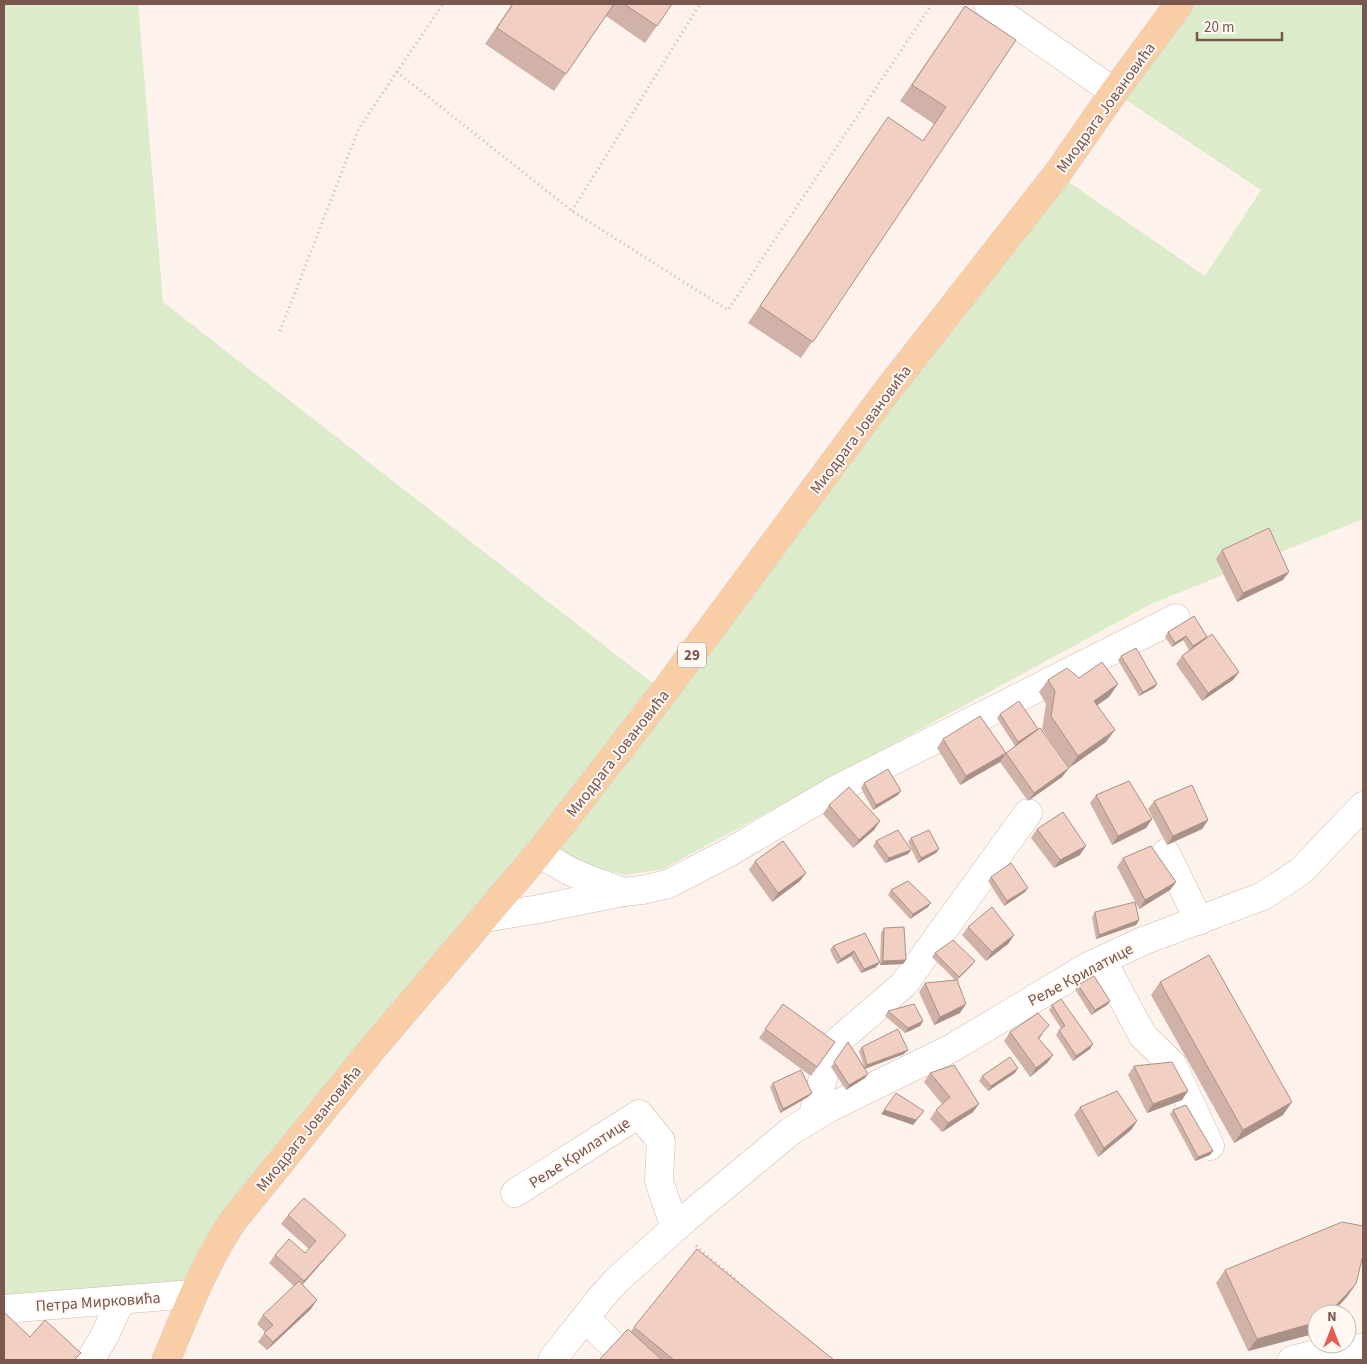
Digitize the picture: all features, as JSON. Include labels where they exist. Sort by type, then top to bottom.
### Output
[{"type":"main road","name":"Миодрага Јовановића","points":[[166,1360],[192,1294],[219,1242],[250,1199],[373,1048],[539,853],[664,692],[883,396],[1057,174],[1114,92],[1179,4]]},
{"type":"street","points":[[988,4],[1114,92]]},
{"type":"street","points":[[485,918],[668,884],[693,872],[835,790],[1176,618]]},
{"type":"street","name":"Реље Крилатице","points":[[552,1360],[616,1281],[773,1144],[812,1118],[952,1048],[1052,987],[1102,960],[1143,941],[1263,896],[1301,871],[1363,806]]},
{"type":"street","points":[[812,1118],[832,1046],[904,984],[1028,813]]},
{"type":"street","points":[[539,853],[569,871],[593,882],[624,892]]},
{"type":"street","points":[[1166,853],[1199,921]]},
{"type":"street","points":[[1102,960],[1143,1036],[1172,1064],[1210,1146]]},
{"type":"street","name":"Реље Крилатице","points":[[516,1193],[639,1114],[661,1141],[659,1181],[675,1228]]},
{"type":"street","name":"Петра Мирковића","points":[[4,1309],[192,1294]]},
{"type":"street","points":[[90,1360],[105,1335],[121,1300]]},
{"type":"street","points":[[585,1318],[628,1360]]},
{"type":"street","points":[[1292,1360],[1331,1350],[1361,1350]]},
{"type":"path","points":[[280,331],[359,128],[443,4]]},
{"type":"path","points":[[572,211],[700,4]]},
{"type":"path","points":[[397,72],[572,211],[728,310],[932,4]]},
{"type":"path","points":[[675,1228],[748,1291]]},
{"type":"green space","points":[[4,4],[138,4],[163,302],[664,692],[1057,174],[1205,276],[1261,190],[1114,92],[1179,4],[1363,4],[1363,519],[1153,603],[663,869],[626,875],[539,853],[192,1294],[4,1309]]},
{"type":"building","points":[[513,4],[614,4],[566,74],[497,28]]},
{"type":"building","points":[[624,4],[672,4],[657,26]]},
{"type":"building","points":[[965,6],[1016,40],[813,342],[760,306],[888,117],[923,141],[946,107],[912,85]]},
{"type":"building","points":[[1269,528],[1289,572],[1243,593],[1222,550]]},
{"type":"building","points":[[1194,616],[1207,637],[1193,646],[1186,636],[1175,643],[1168,632]]},
{"type":"building","points":[[1212,634],[1239,672],[1208,693],[1182,656]]},
{"type":"building","points":[[1136,648],[1157,684],[1143,692],[1121,656]]},
{"type":"building","points":[[1102,662],[1118,684],[1094,701],[1115,730],[1078,756],[1051,716],[1055,691],[1048,680],[1067,668],[1079,678]]},
{"type":"building","points":[[1019,701],[1038,729],[1018,742],[1000,714]]},
{"type":"building","points":[[980,716],[1006,753],[966,776],[943,739]]},
{"type":"building","points":[[1040,728],[1069,768],[1034,793],[1006,753]]},
{"type":"building","points":[[888,769],[901,791],[876,805],[864,783]]},
{"type":"building","points":[[1129,781],[1152,819],[1118,836],[1096,795]]},
{"type":"building","points":[[1192,785],[1208,820],[1173,836],[1154,801]]},
{"type":"building","points":[[849,787],[880,821],[859,840],[829,805]]},
{"type":"building","points":[[1063,812],[1086,846],[1060,860],[1037,829]]},
{"type":"building","points":[[898,830],[911,850],[889,858],[876,841]]},
{"type":"building","points":[[929,830],[939,849],[921,858],[911,838]]},
{"type":"building","points":[[783,841],[806,873],[778,893],[755,861]]},
{"type":"building","points":[[1151,846],[1176,882],[1145,900],[1123,858]]},
{"type":"building","points":[[1011,863],[1028,888],[1007,901],[991,877]]},
{"type":"building","points":[[908,881],[931,903],[913,914],[891,890]]},
{"type":"building","points":[[1135,902],[1139,920],[1099,935],[1095,912]]},
{"type":"building","points":[[992,907],[1014,935],[992,952],[968,927]]},
{"type":"building","points":[[904,927],[906,960],[883,961],[884,928]]},
{"type":"building","points":[[865,933],[880,962],[864,969],[854,951],[841,959],[833,946]]},
{"type":"building","points":[[953,940],[975,961],[959,977],[935,953]]},
{"type":"building","points":[[1209,955],[1292,1102],[1243,1130],[1160,982]]},
{"type":"building","points":[[1094,976],[1110,1001],[1095,1010],[1078,985]]},
{"type":"building","points":[[957,980],[966,1004],[940,1017],[925,983]]},
{"type":"building","points":[[1061,999],[1093,1044],[1076,1056],[1059,1030],[1065,1026],[1052,1005]]},
{"type":"building","points":[[783,1004],[835,1042],[817,1067],[765,1029]]},
{"type":"building","points":[[914,1004],[923,1021],[908,1028],[888,1011]]},
{"type":"building","points":[[1038,1013],[1049,1025],[1038,1038],[1053,1055],[1036,1068],[1010,1032]]},
{"type":"building","points":[[898,1029],[908,1050],[867,1065],[862,1047]]},
{"type":"building","points":[[848,1042],[868,1074],[849,1085],[834,1062]]},
{"type":"building","points":[[1010,1057],[1018,1068],[991,1086],[982,1076]]},
{"type":"building","points":[[1172,1062],[1188,1091],[1153,1104],[1134,1066]]},
{"type":"building","points":[[954,1065],[979,1104],[948,1123],[936,1110],[950,1097],[930,1073]]},
{"type":"building","points":[[801,1070],[812,1093],[783,1109],[773,1083]]},
{"type":"building","points":[[1117,1091],[1137,1121],[1104,1148],[1080,1107]]},
{"type":"building","points":[[896,1093],[924,1111],[916,1120],[884,1110]]},
{"type":"building","points":[[1186,1105],[1213,1151],[1198,1157],[1173,1110]]},
{"type":"building","points":[[304,1198],[346,1235],[304,1281],[275,1255],[289,1239],[305,1253],[316,1241],[288,1215]]},
{"type":"building","points":[[1342,1222],[1363,1226],[1363,1255],[1356,1284],[1337,1304],[1307,1304],[1307,1325],[1257,1339],[1225,1270]]},
{"type":"building","points":[[697,1249],[834,1360],[674,1360],[634,1327]]},
{"type":"building","points":[[299,1281],[317,1300],[273,1342],[264,1333],[273,1325],[263,1315]]},
{"type":"building","points":[[4,1312],[30,1337],[45,1320],[81,1353],[74,1360],[4,1360]]},
{"type":"building","points":[[628,1329],[662,1360],[599,1360]]}]
